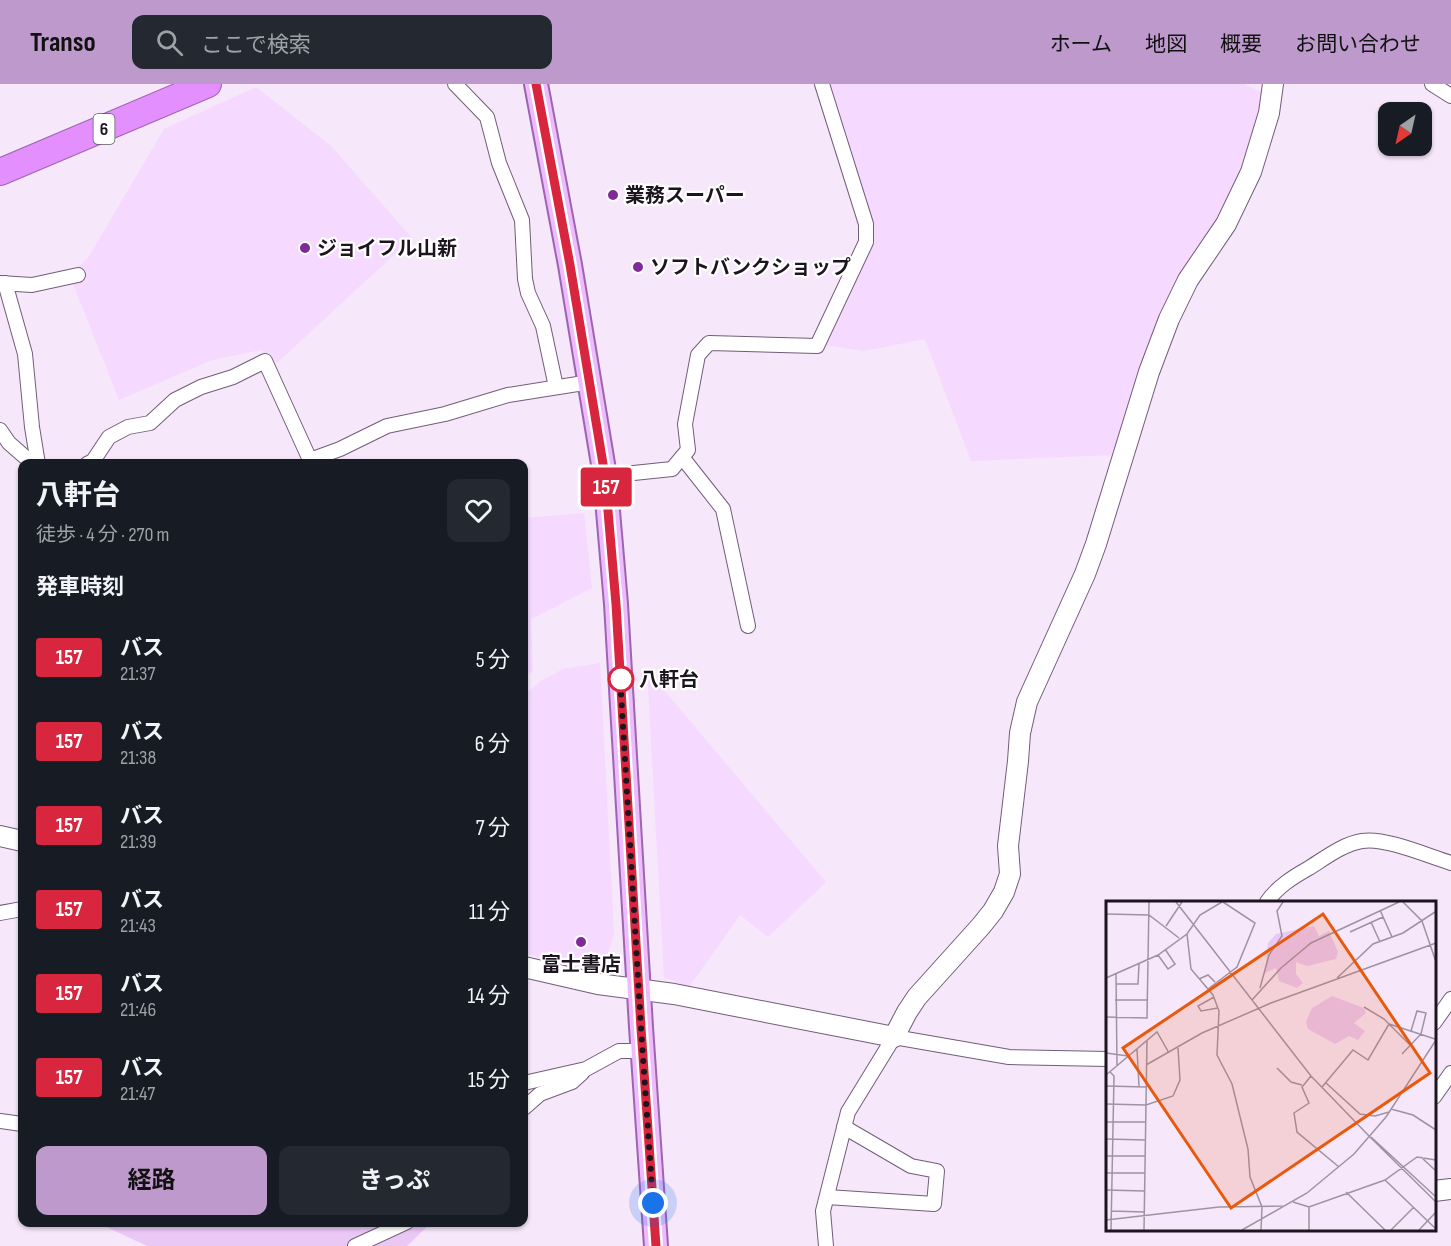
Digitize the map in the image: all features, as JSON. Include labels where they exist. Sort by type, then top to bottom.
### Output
[{"type":"highway","name":"6","points":[[0,172],[208,84]]},
{"type":"main road","points":[[536,84],[605,476],[616,604],[638,988],[656,1246]]},
{"type":"street","points":[[455,84],[487,117],[499,164],[522,220],[525,279],[528,293],[543,326],[556,387]]},
{"type":"street","points":[[605,476],[672,469],[688,450],[685,424],[698,355],[709,343],[818,346],[866,242],[866,224],[822,84]]},
{"type":"street","points":[[826,1246],[823,1211],[852,1104],[917,997],[987,918],[1004,892],[1010,874],[1008,846],[1020,733],[1027,702],[1096,544],[1149,372],[1169,319],[1188,280],[1226,224],[1251,172],[1269,112],[1273,84]]},
{"type":"street","points":[[1432,84],[1451,96]]},
{"type":"street","points":[[37,459],[25,354],[3,283],[32,285],[78,275]]},
{"type":"street","points":[[94,459],[109,436],[128,427],[150,423],[175,400],[201,387],[233,377],[265,361],[310,459]]},
{"type":"street","points":[[313,459],[340,449],[387,426],[445,414],[508,395],[590,382]]},
{"type":"street","points":[[0,430],[9,443],[27,459]]},
{"type":"street","points":[[682,457],[723,509],[748,626]]},
{"type":"street","points":[[0,836],[18,840]]},
{"type":"street","points":[[1267,901],[1272,894],[1293,878],[1341,848],[1362,841],[1381,841],[1451,863]]},
{"type":"street","points":[[0,914],[18,910]]},
{"type":"street","points":[[528,968],[598,984],[638,988],[1009,1057],[1106,1059]]},
{"type":"street","points":[[1436,1020],[1451,999]]},
{"type":"street","points":[[528,1104],[540,1094],[572,1082],[586,1070],[619,1051],[642,1051]]},
{"type":"street","points":[[528,1082],[586,1070]]},
{"type":"street","points":[[1436,1093],[1443,1078]]},
{"type":"street","points":[[0,1121],[18,1123]]},
{"type":"street","points":[[827,1197],[934,1204],[937,1171],[911,1166],[844,1127]]},
{"type":"street","points":[[1436,1191],[1451,1189]]},
{"type":"street","points":[[355,1246],[396,1227]]},
{"type":"shaded area","points":[[828,84],[1244,84],[1263,93],[1254,136],[1230,198],[1203,239],[1168,308],[1113,455],[971,461],[925,339],[864,351],[825,345],[874,243],[871,219]]},
{"type":"shaded area","points":[[256,87],[331,146],[412,238],[277,363],[261,350],[212,360],[119,400],[68,271],[77,268],[88,258],[164,129]]},
{"type":"shaded area","points":[[584,513],[592,588],[531,619],[533,671],[528,674],[528,518]]},
{"type":"shaded area","points":[[600,663],[614,933],[606,961],[580,966],[528,954],[528,692],[541,681],[563,669]]},
{"type":"shaded area","points":[[647,670],[826,882],[768,937],[740,915],[689,987],[664,977]]},
{"type":"shaded area","points":[[107,1227],[427,1227],[407,1246],[147,1246]]},
{"type":"bus line","name":"157","points":[[536,84],[570,265],[605,476],[616,604],[656,1246]]},
{"type":"place","name":"業務スーパー","points":[[613,195]]},
{"type":"place","name":"ジョイフル山新","points":[[305,248]]},
{"type":"place","name":"ソフトバンクショップ","points":[[638,267]]},
{"type":"place","name":"八軒台","points":[[621,679]]},
{"type":"place","name":"富士書店","points":[[581,942]]},
{"type":"route","points":[[621,679],[620,676],[653,1203]]}]
